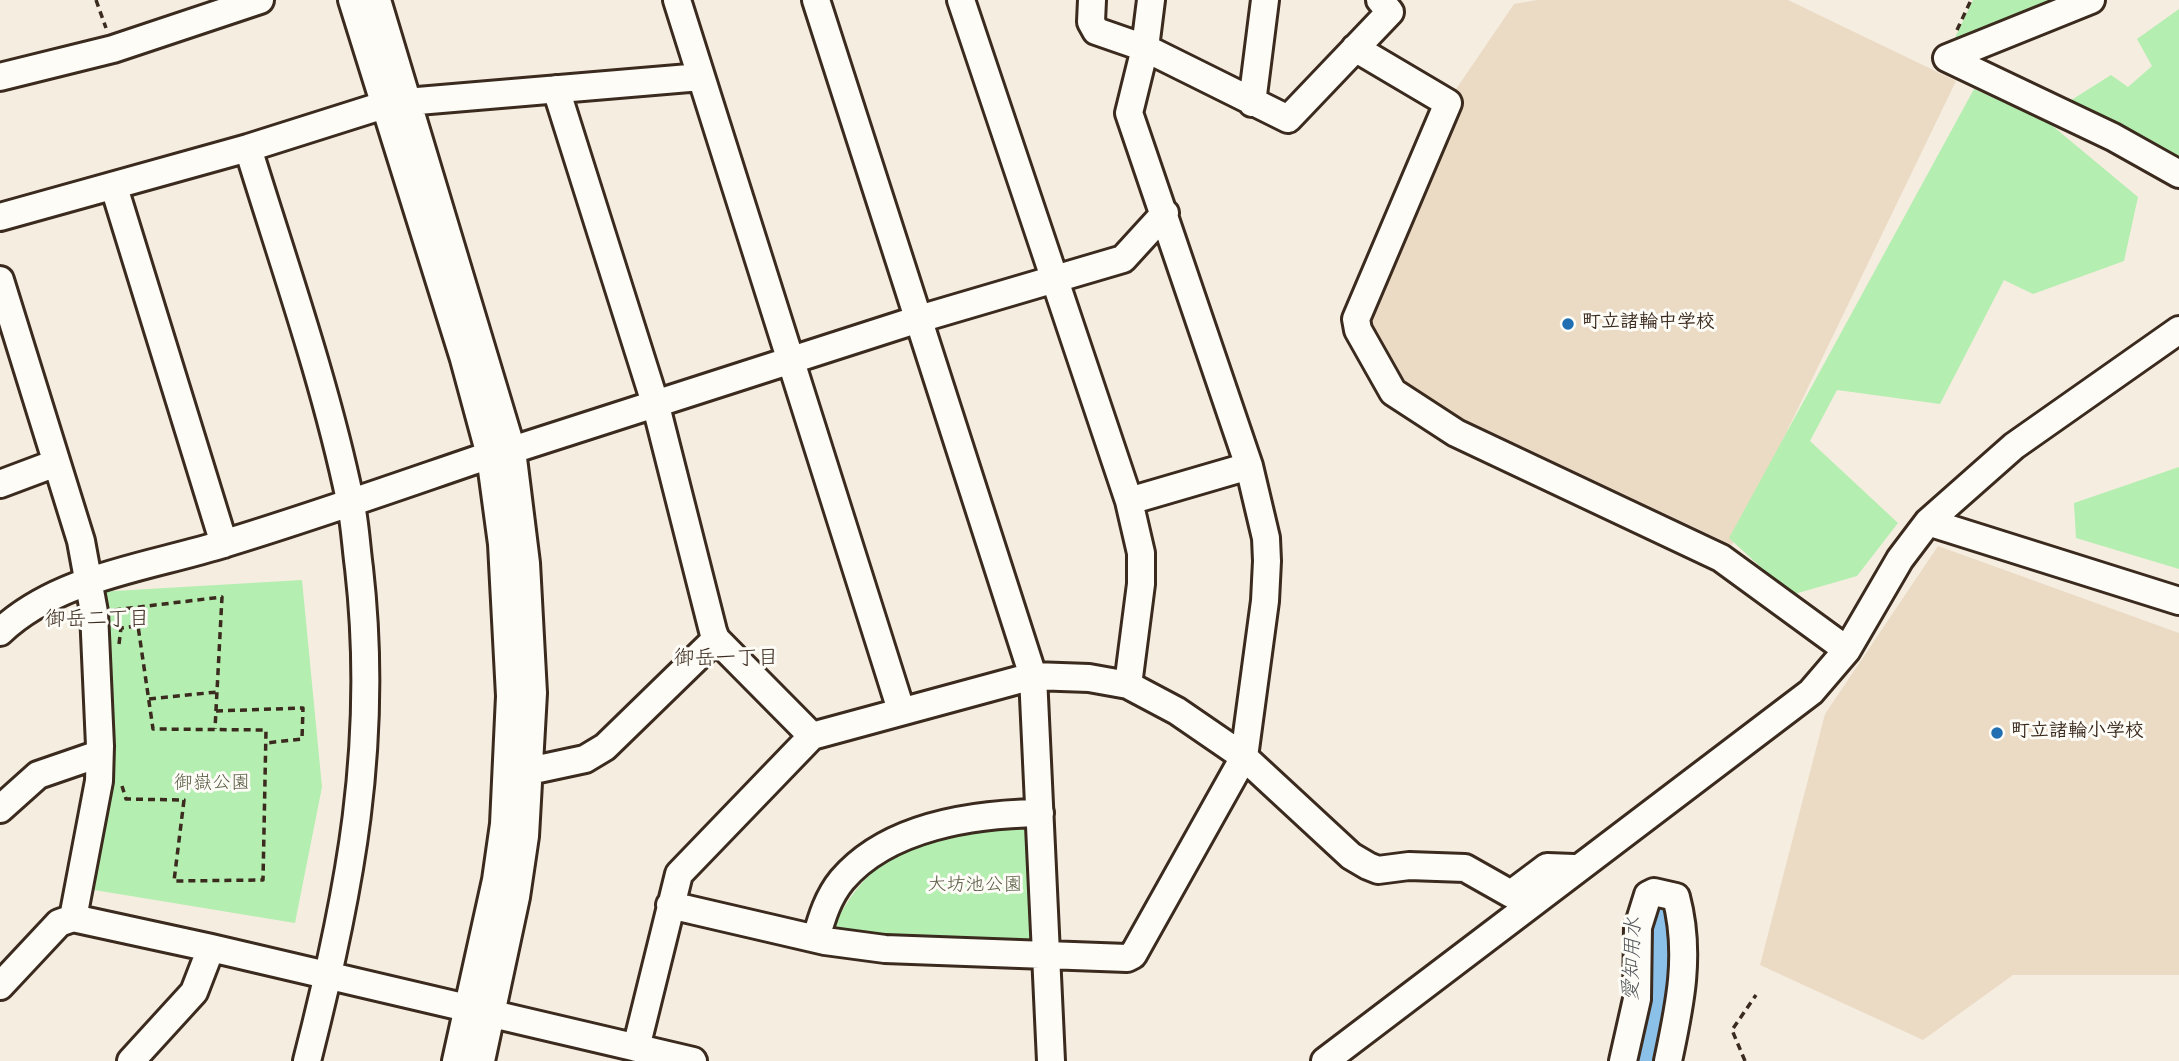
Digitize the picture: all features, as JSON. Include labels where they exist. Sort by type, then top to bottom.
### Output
[{"type":"street","points":[[0,77],[113,49],[260,0]]},
{"type":"street","points":[[352,0],[395,104],[501,452],[530,612],[533,694],[529,771],[517,885],[480,1013],[456,1061]]},
{"type":"street","points":[[377,0],[395,104]]},
{"type":"street","points":[[677,0],[901,710]]},
{"type":"street","points":[[816,0],[1033,676],[1051,1061]]},
{"type":"street","points":[[961,0],[1129,501],[1141,552],[1141,584],[1128,685]]},
{"type":"street","points":[[1092,0],[1091,22],[1096,31],[1144,48],[1288,119],[1390,12],[1380,0]]},
{"type":"street","points":[[670,905],[816,938],[885,949],[1127,958],[1133,955],[1244,757],[1265,601],[1266,538],[1249,466],[1129,113],[1144,48],[1151,0]]},
{"type":"street","points":[[1252,103],[1265,0]]},
{"type":"street","points":[[2091,0],[1947,58],[2113,137],[2179,174]]},
{"type":"street","points":[[1355,48],[1448,103],[1356,319],[1358,330],[1385,383],[1393,392],[1456,433],[1721,558],[1847,650]]},
{"type":"street","points":[[0,217],[114,187],[395,104],[701,77]]},
{"type":"street","points":[[556,89],[656,406],[716,639],[812,736]]},
{"type":"street","points":[[248,148],[332,427],[351,503],[366,630],[366,750],[352,862],[307,1061]]},
{"type":"street","points":[[114,187],[224,544]]},
{"type":"street","points":[[0,632],[33,606],[90,582],[224,544],[501,452],[656,406],[919,319],[1054,277],[1123,259],[1165,213]]},
{"type":"street","points":[[0,280],[9,346],[56,463],[81,541],[94,612],[99,781],[73,918]]},
{"type":"street","points":[[1325,1061],[1574,869],[1811,692],[1847,650],[1900,559],[1928,522],[2014,446],[2179,330]]},
{"type":"street","points":[[481,1061],[480,1013],[508,767],[507,597],[501,452]]},
{"type":"street","points":[[0,484],[56,463]]},
{"type":"street","points":[[1129,501],[1249,466]]},
{"type":"street","points":[[1928,522],[2179,601]]},
{"type":"street","points":[[529,771],[586,760],[606,747],[716,639]]},
{"type":"street","points":[[636,1048],[678,874],[812,736],[1033,676],[1089,678],[1128,685],[1178,711],[1244,757],[1351,856],[1378,870],[1409,866],[1465,868],[1511,894],[1546,867],[1574,869]]},
{"type":"street","points":[[0,809],[38,775],[99,754]]},
{"type":"street","points":[[816,938],[824,909],[843,880],[878,850],[898,840],[938,827],[985,817],[1040,813]]},
{"type":"street","points":[[1623,1061],[1637,999],[1638,927],[1648,895],[1654,892],[1676,897],[1683,925],[1685,966],[1681,1004],[1668,1061]]},
{"type":"street","points":[[0,986],[59,923],[73,918],[693,1061]]},
{"type":"street","points":[[131,1061],[194,992],[211,948]]},
{"type":"path","points":[[96,0],[113,49]]},
{"type":"path","points":[[94,612],[222,597],[215,729]]},
{"type":"path","points":[[99,781],[118,775],[126,799],[184,800],[174,881],[263,880],[266,730],[153,729],[138,626],[121,628],[118,654]]},
{"type":"path","points":[[148,699],[217,692]]},
{"type":"path","points":[[216,711],[303,708],[302,739],[266,743]]},
{"type":"path","points":[[1745,1061],[1732,1030],[1756,995]]},
{"type":"shaded area","points":[[1537,0],[1788,0],[1956,81],[1732,545],[1396,387],[1363,321],[1454,92],[1514,4]]},
{"type":"shaded area","points":[[1938,546],[2179,633],[2179,975],[2013,975],[1923,1040],[1760,965],[1825,714]]},
{"type":"green space","points":[[1973,0],[2075,0],[1951,46]]},
{"type":"green space","points":[[2179,9],[2179,162],[2065,104],[2111,75],[2128,87],[2152,66],[2137,39]]},
{"type":"green space","points":[[1974,89],[2049,123],[2138,197],[2124,261],[2033,294],[2004,280],[1940,404],[1837,390],[1810,441],[1898,523],[1857,576],[1791,595],[1729,538]]},
{"type":"green space","points":[[2179,467],[2179,569],[2076,538],[2074,503]]},
{"type":"green space","name":"御嶽公園","points":[[302,580],[322,787],[295,923],[88,889],[97,592]]},
{"type":"green space","name":"大坊池公園","points":[[1018,819],[1030,824],[1030,942],[832,933],[847,903],[865,880],[885,863],[932,840]]},
{"type":"waterway","name":"愛知用水","points":[[1645,1061],[1659,998],[1659,899]]},
{"type":"place","name":"町立諸輪中学校","points":[[1568,324]]},
{"type":"place","name":"町立諸輪小学校","points":[[1997,733]]},
{"type":"district","name":"御岳二丁目","points":[[97,622]]},
{"type":"district","name":"御岳一丁目","points":[[726,661]]}]
